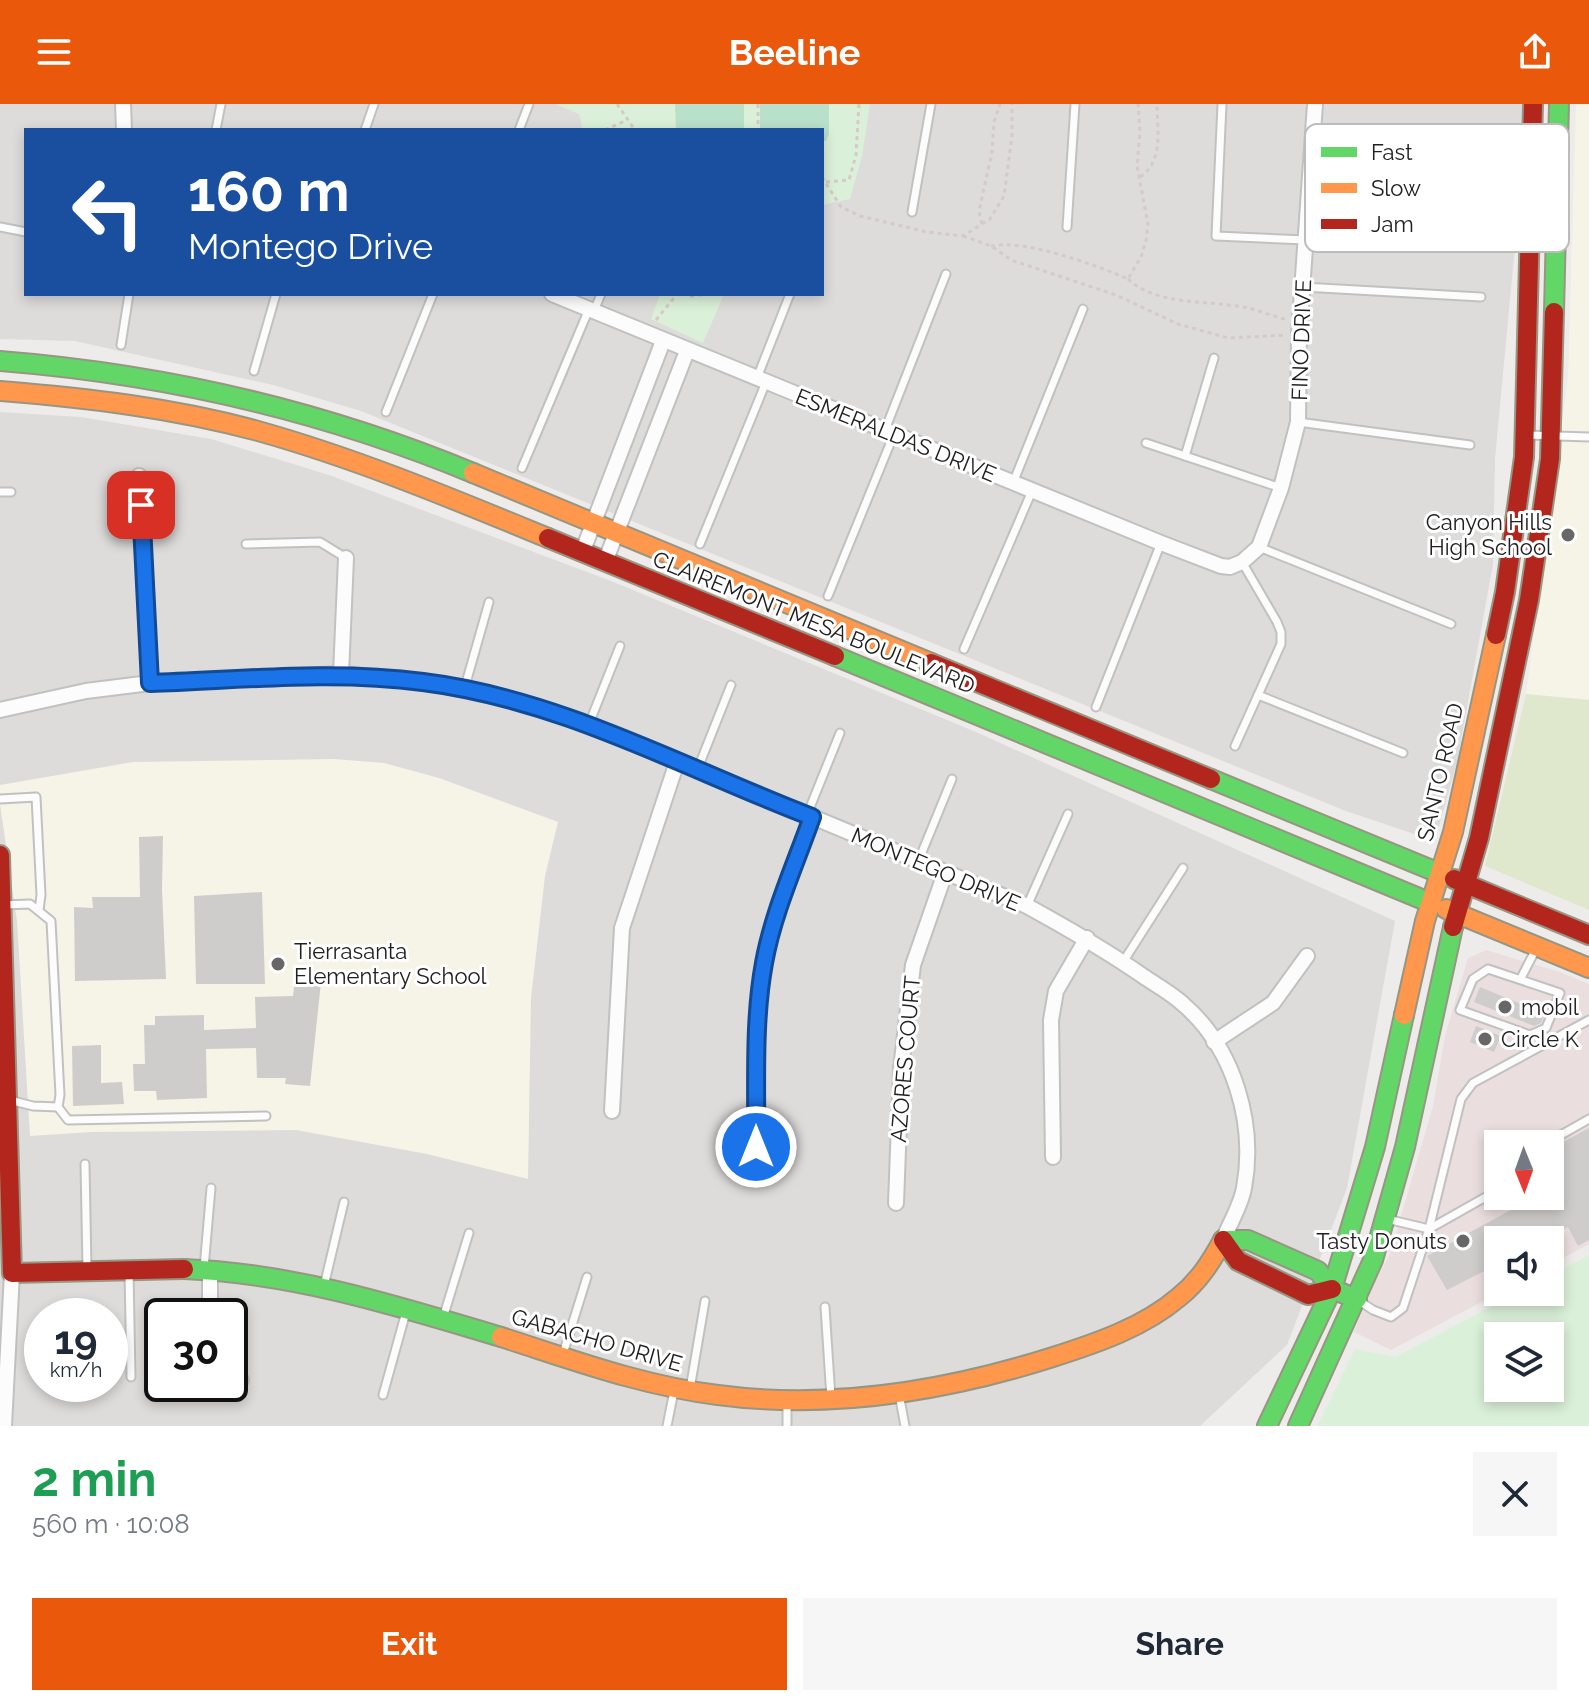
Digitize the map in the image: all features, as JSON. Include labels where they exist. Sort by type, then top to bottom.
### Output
[{"type":"main road","name":"SANTO ROAD","points":[[1533,104],[1533,124]]},
{"type":"main road","points":[[1559,104],[1559,124]]},
{"type":"main road","name":"SANTO ROAD","points":[[1267,1426],[1346,1253],[1375,1147],[1431,903],[1453,832],[1505,592],[1525,435],[1529,252]]},
{"type":"main road","points":[[1298,1426],[1357,1299],[1385,1218],[1405,1147],[1456,913],[1499,749],[1529,600],[1550,459],[1555,252]]},
{"type":"main road","name":"CLAIREMONT MESA BOULEVARD","points":[[0,361],[75,366],[155,379],[299,411],[431,456],[1589,935]]},
{"type":"main road","name":"CLAIREMONT MESA BOULEVARD","points":[[0,391],[71,396],[150,408],[290,440],[420,485],[1589,968]]},
{"type":"main road","points":[[0,855],[4,1099],[12,1273]]},
{"type":"main road","points":[[1223,1240],[1248,1240],[1318,1271],[1332,1289],[1357,1299]]},
{"type":"main road","name":"GABACHO DRIVE","points":[[12,1273],[129,1269],[250,1275],[359,1295],[682,1390],[745,1399],[831,1400],[898,1392],[1000,1372],[1123,1332],[1181,1298],[1216,1257],[1223,1240]]},
{"type":"street","points":[[123,104],[124,128]]},
{"type":"street","name":"FINO DRIVE","points":[[1314,124],[1315,104]]},
{"type":"street","name":"FINO DRIVE","points":[[1242,562],[1259,547],[1281,488],[1298,422],[1299,327],[1305,252]]},
{"type":"street","name":"ESMERALDAS DRIVE","points":[[557,296],[1161,543],[1221,566],[1230,567],[1242,562]]},
{"type":"street","points":[[582,553],[663,341]]},
{"type":"street","points":[[605,562],[687,351]]},
{"type":"street","points":[[139,476],[150,683]]},
{"type":"street","points":[[341,674],[346,558]]},
{"type":"street","name":"MONTEGO DRIVE","points":[[0,710],[86,691],[150,683],[341,674],[425,682],[510,700],[589,724],[1027,906],[1087,938],[1182,1003],[1200,1021],[1226,1059],[1238,1087],[1248,1138],[1244,1190],[1223,1240]]},
{"type":"street","points":[[612,1111],[622,928],[677,762]]},
{"type":"street","points":[[756,1147],[757,1024],[764,963],[809,816]]},
{"type":"street","name":"AZORES COURT","points":[[896,1203],[901,1069],[913,965],[945,873]]},
{"type":"street","points":[[1053,1157],[1051,1020],[1056,991],[1087,938]]},
{"type":"street","points":[[1214,1042],[1273,1003],[1307,956]]},
{"type":"street","points":[[207,1271],[209,1298]]},
{"type":"street","points":[[4,1426],[4,1343],[12,1273]]},
{"type":"lane","points":[[216,128],[221,104]]},
{"type":"lane","points":[[366,128],[374,104]]},
{"type":"lane","points":[[520,128],[529,104]]},
{"type":"lane","points":[[912,212],[931,104]]},
{"type":"lane","points":[[1067,227],[1075,104]]},
{"type":"lane","points":[[1222,104],[1216,236],[1305,240]]},
{"type":"lane","points":[[0,227],[24,232]]},
{"type":"lane","points":[[828,596],[946,274]]},
{"type":"lane","points":[[1302,287],[1481,297]]},
{"type":"lane","points":[[121,345],[129,296]]},
{"type":"lane","points":[[254,371],[275,296]]},
{"type":"lane","points":[[386,412],[432,296]]},
{"type":"lane","points":[[522,468],[600,296]]},
{"type":"lane","points":[[700,544],[789,296]]},
{"type":"lane","points":[[1013,483],[1083,309]]},
{"type":"lane","points":[[1185,456],[1214,358]]},
{"type":"lane","points":[[1298,422],[1470,445]]},
{"type":"lane","points":[[1525,435],[1589,437]]},
{"type":"lane","points":[[1146,443],[1281,488]]},
{"type":"lane","points":[[964,649],[1032,491]]},
{"type":"lane","points":[[0,492],[11,492]]},
{"type":"lane","points":[[246,544],[320,542],[346,558]]},
{"type":"lane","points":[[1096,707],[1161,543]]},
{"type":"lane","points":[[1259,547],[1451,624]]},
{"type":"lane","points":[[1235,746],[1281,644],[1281,632],[1242,562]]},
{"type":"lane","points":[[464,690],[489,602]]},
{"type":"lane","points":[[589,724],[620,646]]},
{"type":"lane","points":[[697,771],[731,685]]},
{"type":"lane","points":[[1258,695],[1403,753]]},
{"type":"lane","points":[[809,816],[840,733]]},
{"type":"lane","points":[[918,862],[952,779]]},
{"type":"lane","points":[[0,799],[36,797],[39,910]]},
{"type":"lane","points":[[1027,906],[1068,814]]},
{"type":"lane","points":[[1123,962],[1183,868]]},
{"type":"lane","points":[[2,914],[30,904],[51,921],[60,1095],[58,1107],[68,1120],[266,1116]]},
{"type":"lane","points":[[1521,978],[1537,947]]},
{"type":"lane","points":[[1436,1004],[1530,1035],[1546,1028],[1560,993],[1488,969],[1473,979],[1460,1010]]},
{"type":"lane","points":[[1357,1299],[1391,1317],[1403,1308],[1429,1229],[1461,1099],[1473,1083],[1589,1020]]},
{"type":"lane","points":[[4,1099],[33,1106],[58,1107]]},
{"type":"lane","points":[[1564,1133],[1589,1119]]},
{"type":"lane","points":[[85,1164],[87,1270]]},
{"type":"lane","points":[[207,1271],[211,1188]]},
{"type":"lane","points":[[1385,1218],[1429,1229],[1484,1198]]},
{"type":"lane","points":[[324,1289],[344,1202]]},
{"type":"lane","points":[[442,1320],[469,1233]]},
{"type":"lane","points":[[129,1269],[131,1377]]},
{"type":"lane","points":[[562,1356],[587,1277]]},
{"type":"lane","points":[[667,1426],[682,1390],[705,1301]]},
{"type":"lane","points":[[825,1307],[831,1400]]},
{"type":"lane","points":[[383,1395],[406,1310]]},
{"type":"lane","points":[[898,1392],[905,1426]]},
{"type":"lane","points":[[787,1400],[787,1426]]},
{"type":"path","points":[[617,104],[633,128]]},
{"type":"path","points":[[758,104],[758,128]]},
{"type":"path","points":[[826,182],[849,180],[856,155],[859,104]]},
{"type":"path","points":[[982,224],[979,211],[992,152],[994,122],[1000,104]]},
{"type":"path","points":[[963,236],[990,219],[1004,196],[1012,136],[1012,104]]},
{"type":"path","points":[[1128,279],[1146,240],[1147,211],[1137,166],[1140,132],[1138,104]]},
{"type":"path","points":[[1140,177],[1150,171],[1157,152],[1157,104]]},
{"type":"path","points":[[609,128],[627,120]]},
{"type":"path","points":[[824,180],[841,207],[860,216],[927,232],[963,236],[991,246],[1011,260],[1116,295],[1178,324],[1228,338],[1299,327]]},
{"type":"path","points":[[991,246],[1004,243],[1052,253],[1128,279],[1139,289],[1169,298],[1251,308],[1299,327]]},
{"type":"path","points":[[647,333],[677,296]]},
{"type":"shaded area","points":[[0,104],[1525,104],[1525,124],[1305,124],[1305,252],[1514,252],[1495,459],[1493,564],[1457,762],[1435,841],[1346,811],[361,411],[273,385],[75,341],[0,339]]},
{"type":"shaded area","name":"Canyon Hills High School","points":[[1576,104],[1589,104],[1589,700],[1526,694],[1568,377]]},
{"type":"shaded area","points":[[0,412],[81,417],[211,439],[329,475],[611,581],[976,732],[1395,921],[1347,1188],[1287,1345],[1200,1426],[0,1426]]},
{"type":"shaded area","name":"Tierrasanta Elementary School","points":[[334,759],[384,763],[439,778],[558,822],[545,876],[531,998],[528,1179],[427,1154],[296,1130],[92,1132],[30,1136],[17,921],[0,785],[133,762]]},
{"type":"shaded area","points":[[1486,950],[1589,984],[1589,1244],[1564,1257],[1564,1226],[1484,1226],[1484,1301],[1391,1350],[1354,1332],[1372,1287],[1390,1254],[1433,1106],[1445,1036],[1468,958]]},
{"type":"green space","points":[[555,104],[870,104],[862,156],[850,199],[824,205],[824,128],[582,128],[579,114]]},
{"type":"green space","points":[[675,104],[744,104],[744,128],[676,128]]},
{"type":"green space","points":[[760,104],[829,104],[829,134],[826,141],[824,128],[760,128]]},
{"type":"green space","points":[[659,296],[723,296],[703,343],[651,319]]},
{"type":"green space","points":[[1526,694],[1589,700],[1589,910],[1485,866]]},
{"type":"green space","points":[[1589,1255],[1589,1426],[1317,1426],[1355,1349],[1395,1357],[1492,1306],[1564,1306],[1564,1268]]},
{"type":"building","points":[[163,836],[166,979],[75,981],[74,907],[93,908],[92,897],[140,897],[139,837]]},
{"type":"building","points":[[262,892],[265,984],[196,984],[194,896]]},
{"type":"building","points":[[295,978],[321,982],[310,1086],[285,1084],[286,1078],[257,1078],[256,1048],[206,1049],[207,1098],[157,1100],[156,1091],[134,1091],[133,1064],[145,1064],[144,1025],[155,1025],[155,1016],[204,1015],[204,1030],[256,1028],[255,997],[293,996]]},
{"type":"building","points":[[1480,987],[1545,1014],[1541,1023],[1534,1026],[1474,1002]]},
{"type":"building","name":"Circle K","points":[[1476,1026],[1501,1036],[1494,1052],[1470,1042]]},
{"type":"building","points":[[101,1045],[101,1083],[122,1082],[124,1104],[73,1106],[72,1046]]},
{"type":"building","points":[[1589,1128],[1589,1240],[1578,1246],[1568,1227],[1564,1229],[1564,1226],[1484,1226],[1484,1271],[1447,1290],[1427,1256],[1511,1210],[1564,1210],[1564,1141]]},
{"type":"traffic: fast","points":[[1559,104],[1559,124]]},
{"type":"traffic: fast","points":[[1554,312],[1555,252]]},
{"type":"traffic: fast","points":[[0,361],[122,375],[241,398],[358,431],[473,473]]},
{"type":"traffic: fast","points":[[835,656],[1431,903]]},
{"type":"traffic: fast","points":[[1211,779],[1439,873]]},
{"type":"traffic: fast","points":[[1298,1426],[1373,1260],[1405,1147],[1453,927]]},
{"type":"traffic: fast","points":[[1267,1426],[1332,1289],[1375,1147],[1404,1015]]},
{"type":"traffic: fast","points":[[1223,1240],[1248,1240],[1318,1271],[1332,1289],[1357,1299]]},
{"type":"traffic: fast","points":[[184,1269],[305,1284],[501,1337]]},
{"type":"traffic: slow","points":[[0,391],[130,405],[258,431],[369,467],[548,538]]},
{"type":"traffic: slow","points":[[473,473],[931,663]]},
{"type":"traffic: slow","points":[[1404,1015],[1425,921],[1453,832],[1496,635]]},
{"type":"traffic: slow","points":[[1446,909],[1589,968]]},
{"type":"traffic: slow","points":[[501,1337],[608,1371],[690,1391],[760,1399],[803,1400],[888,1394],[1013,1369],[1119,1333],[1151,1317],[1186,1291],[1204,1271],[1223,1240]]},
{"type":"traffic: jam","points":[[1532,124],[1533,104]]},
{"type":"traffic: jam","points":[[1496,635],[1524,457],[1529,252]]},
{"type":"traffic: jam","points":[[1453,927],[1479,838],[1529,600],[1550,459],[1554,312]]},
{"type":"traffic: jam","points":[[548,538],[835,656]]},
{"type":"traffic: jam","points":[[931,663],[1211,779]]},
{"type":"traffic: jam","points":[[0,855],[12,1273],[184,1269]]},
{"type":"traffic: jam","points":[[1454,879],[1589,935]]},
{"type":"traffic: jam","points":[[1223,1240],[1238,1261],[1308,1295],[1332,1289]]},
{"type":"place","name":"Canyon Hills High School","points":[[1568,535]]},
{"type":"place","name":"Tierrasanta Elementary School","points":[[278,964]]},
{"type":"place","name":"mobil","points":[[1505,1007]]},
{"type":"place","name":"Circle K","points":[[1485,1039]]},
{"type":"place","name":"Tasty Donuts","points":[[1463,1241]]},
{"type":"route","points":[[141,505],[150,683],[341,674],[425,682],[510,700],[581,721],[812,817],[774,924],[764,963],[757,1024],[756,1147]]}]
